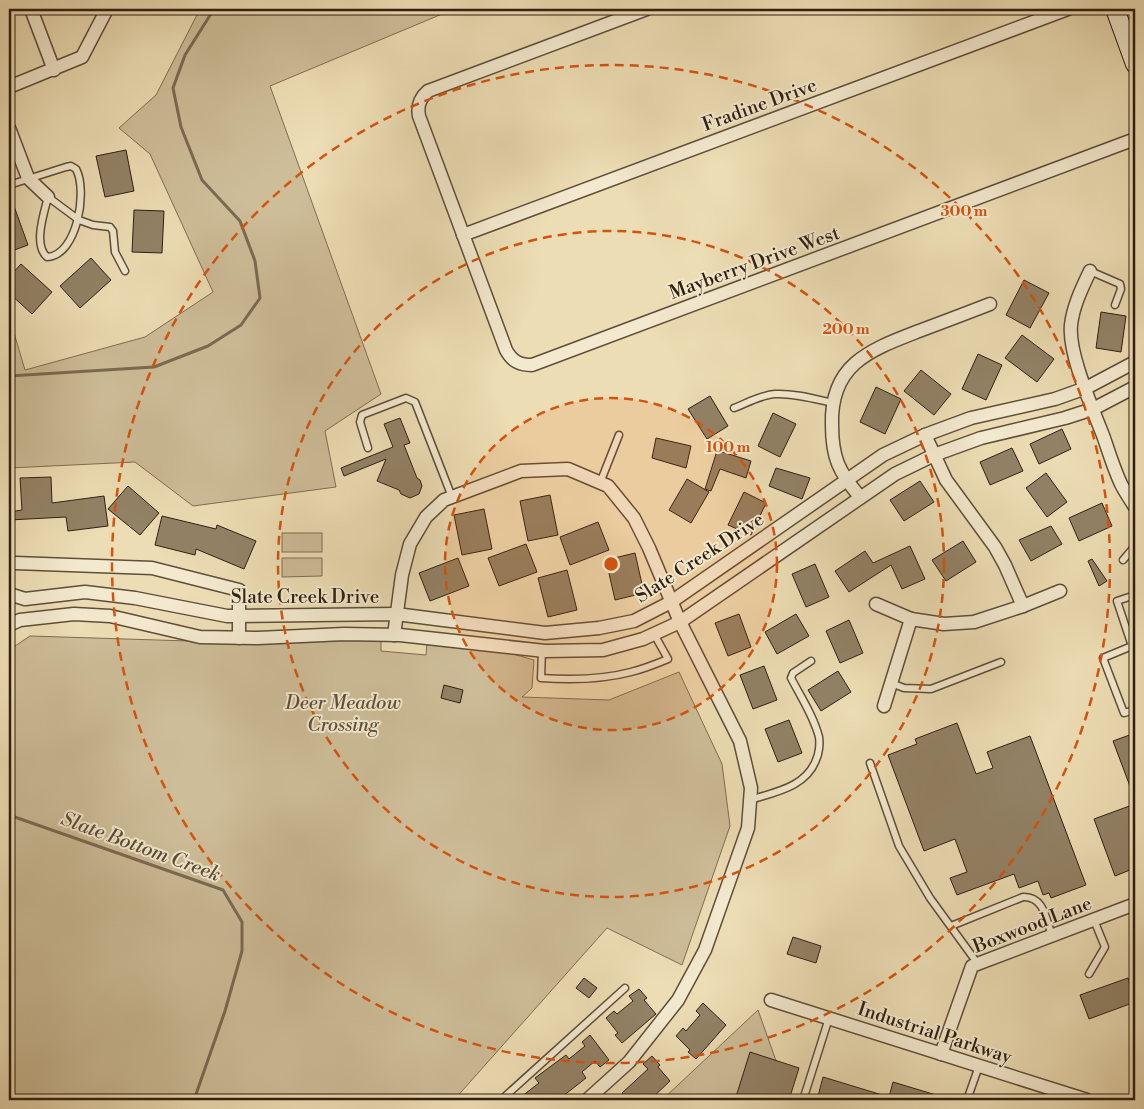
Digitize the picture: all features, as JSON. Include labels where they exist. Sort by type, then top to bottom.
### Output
[{"type":"main road","points":[[1115,9],[1135,64]]},
{"type":"street","points":[[30,9],[54,70]]},
{"type":"street","points":[[9,87],[82,57],[107,9]]},
{"type":"street","name":"Mayberry Drive West","points":[[647,9],[428,91],[422,96],[419,103],[419,116],[506,350],[517,363],[532,365],[1135,139]]},
{"type":"street","name":"Fradine Drive","points":[[463,235],[1068,9]]},
{"type":"street","points":[[9,128],[28,178],[48,197]]},
{"type":"street","points":[[1090,271],[1081,291],[1071,325],[1071,341],[1093,409],[1121,483],[1135,507]]},
{"type":"street","points":[[860,497],[846,480],[836,463],[832,438],[831,411],[836,390],[848,370],[864,354],[990,304]]},
{"type":"street","name":"Slate Creek Drive","points":[[9,594],[25,599],[85,592],[135,598],[226,616],[396,614],[545,633],[599,628],[634,621],[671,602],[883,455],[925,435],[971,418],[1055,398],[1086,388],[1135,362]]},
{"type":"street","name":"Slate Creek Drive","points":[[9,625],[20,620],[74,614],[110,616],[200,637],[239,638],[344,634],[394,635],[542,650],[603,650],[643,639],[680,622],[894,474],[934,455],[981,438],[1065,418],[1093,409],[1135,386]]},
{"type":"street","points":[[925,435],[946,480],[1005,565],[1023,606]]},
{"type":"street","points":[[394,635],[402,575],[410,544],[426,517],[444,500],[520,471],[568,469],[608,486],[634,518],[649,548],[680,622],[740,741],[751,788],[748,828],[706,950],[678,1000],[629,1062],[587,1100]]},
{"type":"street","points":[[15,563],[152,568],[239,590],[239,638]]},
{"type":"street","points":[[876,604],[911,620],[944,624],[974,622],[1023,606],[1060,591]]},
{"type":"street","points":[[884,706],[911,620]]},
{"type":"street","name":"Boxwood Lane","points":[[941,1054],[972,966],[1135,904]]},
{"type":"street","name":"Industrial Parkway","points":[[771,1000],[979,1066],[1071,1098],[1087,1100]]},
{"type":"lane","points":[[9,185],[66,167],[71,166],[76,169],[81,184],[78,220],[72,235],[60,253],[53,257],[46,257],[42,253],[40,244],[48,197],[78,220],[92,225],[110,227],[113,231],[115,252],[125,271]]},
{"type":"lane","points":[[1090,271],[1120,284],[1121,289],[1115,305]]},
{"type":"lane","points":[[734,408],[761,397],[776,394],[805,397],[833,403]]},
{"type":"lane","points":[[368,448],[360,422],[362,415],[406,398],[415,402],[452,497]]},
{"type":"lane","points":[[600,483],[619,435]]},
{"type":"lane","points":[[1123,560],[1135,546]]},
{"type":"lane","points":[[1135,595],[1117,601],[1132,646],[1103,658],[1124,713],[1135,710]]},
{"type":"lane","points":[[542,650],[541,678],[566,680],[597,679],[631,672],[668,659],[654,634]]},
{"type":"lane","points":[[750,800],[792,786],[804,778],[813,768],[818,755],[819,739],[791,678],[792,672],[811,661]]},
{"type":"lane","points":[[891,683],[904,688],[931,689],[1001,662]]},
{"type":"lane","points":[[870,763],[899,846],[930,898],[978,964]]},
{"type":"lane","points":[[950,926],[1023,897],[1031,897],[1040,904],[1052,936]]},
{"type":"lane","points":[[1089,974],[1105,947],[1094,920]]},
{"type":"lane","points":[[501,1100],[625,988]]},
{"type":"lane","points":[[803,1100],[829,1018]]},
{"type":"lane","points":[[967,1100],[979,1066]]},
{"type":"green space","points":[[200,9],[454,9],[270,86],[381,394],[325,431],[336,487],[193,506],[135,462],[9,468],[9,316],[25,370],[145,337],[213,292],[150,154],[119,128],[156,95]]},
{"type":"green space","points":[[282,533],[322,533],[322,552],[282,552]]},
{"type":"green space","points":[[282,558],[322,558],[322,576],[282,577]]},
{"type":"green space","name":"Deer Meadow Crossing","points":[[30,636],[221,642],[381,639],[381,651],[426,655],[427,642],[499,650],[534,660],[532,688],[522,697],[609,700],[679,672],[722,764],[730,826],[682,965],[607,928],[454,1100],[9,1100],[9,650]]},
{"type":"green space","points":[[758,1010],[790,1100],[662,1100]]},
{"type":"building","points":[[126,150],[134,191],[105,197],[96,156]]},
{"type":"building","points":[[9,195],[28,245],[9,252]]},
{"type":"building","points":[[134,210],[164,211],[162,253],[132,252]]},
{"type":"building","points":[[91,258],[111,280],[80,308],[60,286]]},
{"type":"building","points":[[21,264],[52,292],[32,314],[9,293],[9,277]]},
{"type":"building","points":[[1024,280],[1049,293],[1030,328],[1006,315]]},
{"type":"building","points":[[1101,312],[1126,316],[1121,352],[1096,348]]},
{"type":"building","points":[[1022,335],[1054,359],[1037,382],[1005,358]]},
{"type":"building","points":[[978,354],[1002,365],[986,400],[962,389]]},
{"type":"building","points":[[921,370],[951,394],[934,415],[904,391]]},
{"type":"building","points":[[876,387],[901,399],[885,434],[860,422]]},
{"type":"building","points":[[710,396],[728,426],[707,439],[688,409]]},
{"type":"building","points":[[773,413],[796,424],[780,457],[758,446]]},
{"type":"building","points":[[400,418],[410,443],[404,445],[422,486],[419,494],[410,498],[401,494],[399,490],[377,481],[386,459],[344,476],[341,468],[393,447],[384,424]]},
{"type":"building","points":[[1062,429],[1071,449],[1039,464],[1030,444]]},
{"type":"building","points":[[656,438],[691,446],[686,468],[652,458]]},
{"type":"building","points":[[1012,448],[1023,471],[990,485],[980,462]]},
{"type":"building","points":[[713,449],[751,461],[746,478],[720,469],[711,491],[705,489],[716,454]]},
{"type":"building","points":[[776,468],[810,478],[802,499],[769,486]]},
{"type":"building","points":[[1046,473],[1067,502],[1047,517],[1026,488]]},
{"type":"building","points":[[51,477],[52,503],[104,496],[108,526],[68,531],[66,517],[9,520],[9,512],[22,510],[20,478]]},
{"type":"building","points":[[687,479],[709,492],[691,523],[669,510]]},
{"type":"building","points":[[920,481],[934,502],[904,521],[890,500]]},
{"type":"building","points":[[128,486],[159,513],[140,535],[108,509]]},
{"type":"building","points":[[744,492],[766,503],[751,535],[728,525]]},
{"type":"building","points":[[550,495],[558,535],[528,541],[520,501]]},
{"type":"building","points":[[1102,503],[1112,526],[1079,541],[1069,518]]},
{"type":"building","points":[[484,509],[492,549],[462,555],[454,515]]},
{"type":"building","points":[[162,516],[216,529],[217,525],[256,541],[244,569],[196,549],[195,555],[155,545]]},
{"type":"building","points":[[598,522],[609,550],[570,565],[560,537]]},
{"type":"building","points":[[1051,526],[1062,544],[1031,561],[1019,540]]},
{"type":"building","points":[[963,541],[976,562],[946,581],[932,560]]},
{"type":"building","points":[[526,544],[537,572],[499,586],[488,558]]},
{"type":"building","points":[[910,546],[925,579],[902,589],[891,565],[849,592],[835,571],[865,551],[873,563]]},
{"type":"building","points":[[635,553],[644,593],[615,600],[606,560]]},
{"type":"building","points":[[458,558],[469,586],[430,601],[419,573]]},
{"type":"building","points":[[1092,559],[1107,581],[1099,586],[1088,561]]},
{"type":"building","points":[[815,564],[829,597],[806,607],[792,574]]},
{"type":"building","points":[[567,570],[577,610],[548,617],[538,578]]},
{"type":"building","points":[[739,614],[751,647],[728,656],[715,623]]},
{"type":"building","points":[[796,614],[809,636],[777,654],[765,632]]},
{"type":"building","points":[[849,620],[863,653],[840,663],[826,631]]},
{"type":"building","points":[[764,666],[777,700],[753,709],[740,675]]},
{"type":"building","points":[[838,671],[851,692],[821,711],[808,690]]},
{"type":"building","points":[[444,685],[463,690],[460,703],[441,698]]},
{"type":"building","points":[[789,720],[802,753],[778,762],[765,729]]},
{"type":"building","points":[[957,723],[976,774],[993,768],[987,752],[1030,736],[1086,885],[1051,898],[1049,893],[1043,895],[1038,881],[1019,888],[1014,874],[957,895],[950,878],[967,872],[955,839],[924,851],[888,755],[917,744],[915,739]]},
{"type":"building","points":[[1135,733],[1135,797],[1134,797],[1113,741]]},
{"type":"building","points":[[1135,804],[1135,868],[1115,876],[1094,819]]},
{"type":"building","points":[[793,937],[821,946],[816,963],[787,954]]},
{"type":"building","points":[[584,978],[597,988],[589,998],[576,988]]},
{"type":"building","points":[[1128,978],[1135,1002],[1089,1019],[1080,995]]},
{"type":"building","points":[[639,989],[647,998],[644,1000],[656,1014],[622,1043],[615,1035],[618,1033],[606,1018],[614,1011],[617,1014],[633,1001],[629,996]]},
{"type":"building","points":[[703,1003],[726,1025],[696,1059],[676,1036],[683,1028],[686,1031],[700,1015],[696,1011]]},
{"type":"building","points":[[590,1035],[609,1060],[600,1067],[595,1061],[582,1072],[586,1078],[558,1100],[517,1100],[539,1083],[535,1078],[566,1055],[569,1059],[585,1046],[582,1042]]},
{"type":"building","points":[[750,1052],[799,1068],[789,1100],[735,1100]]},
{"type":"building","points":[[652,1056],[660,1065],[658,1067],[670,1081],[650,1100],[628,1100],[622,1093],[648,1069],[643,1064]]},
{"type":"building","points":[[823,1077],[889,1097],[893,1082],[946,1098],[946,1100],[817,1100]]},
{"type":"waterway","name":"Slate Bottom Creek","points":[[9,376],[154,367],[208,346],[241,325],[260,298],[255,261],[240,221],[202,180],[181,127],[173,88],[185,55],[214,9]]},
{"type":"waterway","name":"Slate Bottom Creek","points":[[9,815],[223,890],[242,922],[242,951],[225,1011],[194,1100]]}]
